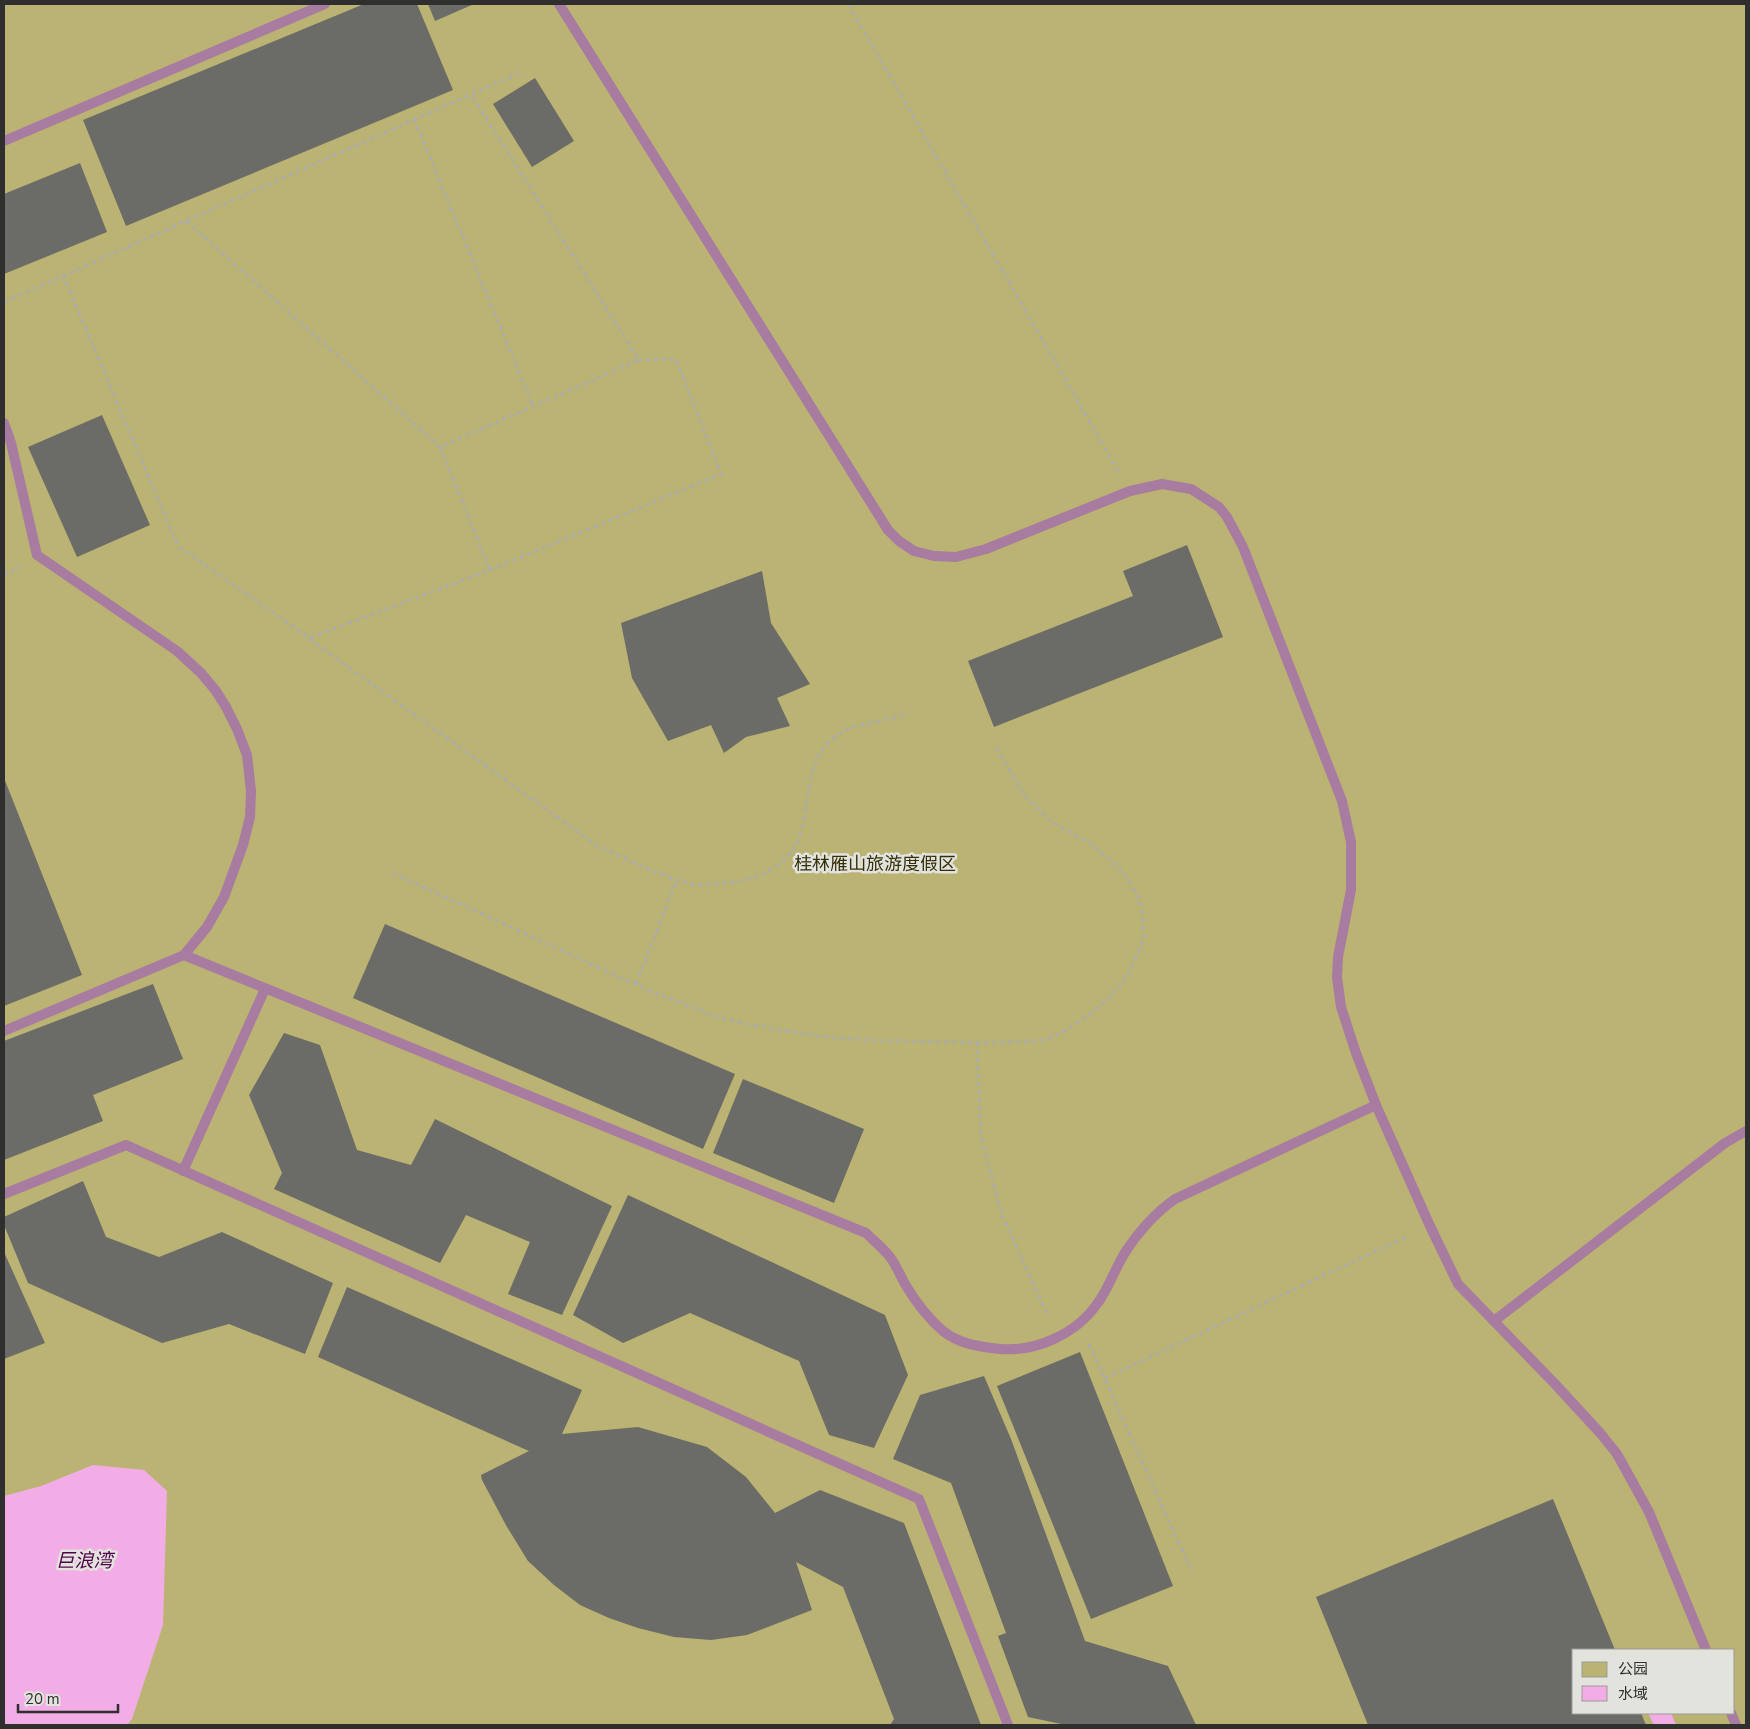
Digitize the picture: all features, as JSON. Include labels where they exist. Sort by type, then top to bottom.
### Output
[{"type":"street","points":[[4,142],[325,4]]},
{"type":"street","points":[[559,4],[888,530],[899,541],[921,553],[945,558],[956,557],[986,549],[1130,491],[1162,484],[1191,489],[1219,507],[1227,517],[1243,547],[1342,801],[1348,822],[1351,842],[1350,890],[1338,957],[1337,977],[1341,1007],[1376,1105],[1458,1284],[1595,1427],[1617,1454],[1649,1512],[1706,1649]]},
{"type":"street","points":[[4,423],[14,452],[37,555],[90,593],[161,639],[201,673],[226,706],[238,729],[247,755],[251,791],[250,817],[243,845],[224,897],[207,927],[184,955],[4,1031]]},
{"type":"street","points":[[184,955],[866,1233],[891,1258],[924,1312],[945,1333],[959,1341],[989,1348],[1007,1349],[1041,1344],[1058,1337],[1080,1324],[1098,1303],[1125,1252],[1141,1229],[1175,1198],[1376,1105]]},
{"type":"street","points":[[183,1171],[266,988]]},
{"type":"street","points":[[1494,1321],[1725,1143],[1746,1131]]},
{"type":"street","points":[[4,1194],[126,1146],[919,1500],[1008,1725]]},
{"type":"path","points":[[848,4],[1130,491]]},
{"type":"path","points":[[4,302],[519,73]]},
{"type":"path","points":[[471,94],[639,360]]},
{"type":"path","points":[[414,119],[533,406]]},
{"type":"path","points":[[186,221],[440,447],[490,570]]},
{"type":"path","points":[[63,275],[178,546],[596,845],[644,867],[693,885],[732,884],[766,874],[786,859],[800,836],[813,768],[818,755],[826,745],[845,730],[852,727],[909,714]]},
{"type":"path","points":[[309,638],[490,570],[721,474],[676,359],[639,360],[440,447]]},
{"type":"path","points":[[393,873],[636,984],[718,1017],[746,1024],[817,1036],[865,1040],[1031,1042],[1045,1040],[1067,1030],[1105,1002],[1121,985],[1134,963],[1144,936],[1144,924],[1139,898],[1127,878],[1116,865],[1093,845],[1052,822],[1025,797],[996,746]]},
{"type":"path","points":[[636,984],[677,879]]},
{"type":"path","points":[[977,1042],[981,1137],[1002,1215],[1058,1337]]},
{"type":"path","points":[[1105,1378],[1430,1226]]},
{"type":"path","points":[[1080,1324],[1192,1572]]},
{"type":"green space","name":"桂林雁山旅游度假区","points":[[4,4],[1746,4],[1746,1725],[4,1725]]},
{"type":"water","name":"巨浪湾","points":[[93,1465],[144,1470],[167,1491],[163,1625],[132,1719],[127,1725],[4,1725],[4,1496],[41,1486]]},
{"type":"water","points":[[1648,1714],[1671,1714],[1676,1725],[1654,1725]]},
{"type":"building","points":[[364,4],[417,4],[453,90],[126,226],[83,120]]},
{"type":"building","points":[[428,4],[474,4],[435,21]]},
{"type":"building","points":[[535,78],[574,141],[532,167],[493,104]]},
{"type":"building","points":[[80,163],[107,232],[4,274],[4,194]]},
{"type":"building","points":[[102,415],[150,525],[77,557],[28,447]]},
{"type":"building","points":[[1187,545],[1223,637],[994,727],[968,661],[1133,596],[1123,571]]},
{"type":"building","points":[[762,571],[771,623],[810,684],[777,698],[790,726],[746,737],[724,753],[711,725],[668,741],[632,678],[621,623]]},
{"type":"building","points":[[4,778],[82,975],[4,1006]]},
{"type":"building","points":[[385,924],[735,1074],[703,1149],[353,998]]},
{"type":"building","points":[[153,984],[183,1059],[93,1095],[103,1121],[4,1160],[4,1041]]},
{"type":"building","points":[[284,1033],[320,1045],[357,1150],[411,1165],[435,1119],[612,1206],[562,1315],[508,1294],[530,1242],[466,1215],[440,1263],[274,1189],[282,1173],[249,1095]]},
{"type":"building","points":[[743,1079],[864,1129],[834,1203],[713,1153]]},
{"type":"building","points":[[83,1181],[106,1237],[159,1257],[222,1232],[333,1283],[305,1354],[229,1324],[162,1343],[28,1283],[4,1225],[4,1217]]},
{"type":"building","points":[[628,1195],[885,1315],[908,1375],[874,1448],[829,1435],[799,1361],[690,1313],[623,1343],[573,1315]]},
{"type":"building","points":[[4,1252],[45,1343],[4,1359]]},
{"type":"building","points":[[347,1287],[582,1390],[562,1434],[638,1427],[707,1447],[746,1477],[775,1513],[820,1490],[904,1523],[981,1725],[890,1725],[894,1719],[843,1587],[796,1562],[812,1610],[747,1635],[711,1640],[674,1637],[638,1628],[580,1605],[554,1585],[528,1561],[482,1480],[481,1475],[529,1451],[318,1357]]},
{"type":"building","points":[[1080,1352],[1173,1586],[1091,1619],[997,1386]]},
{"type":"building","points":[[984,1376],[1011,1439],[1085,1641],[1168,1666],[1196,1725],[1066,1725],[1028,1717],[998,1636],[1006,1633],[951,1483],[893,1459],[920,1395]]},
{"type":"building","points":[[1553,1499],[1615,1649],[1572,1649],[1572,1714],[1641,1714],[1646,1725],[1368,1725],[1316,1597]]}]
